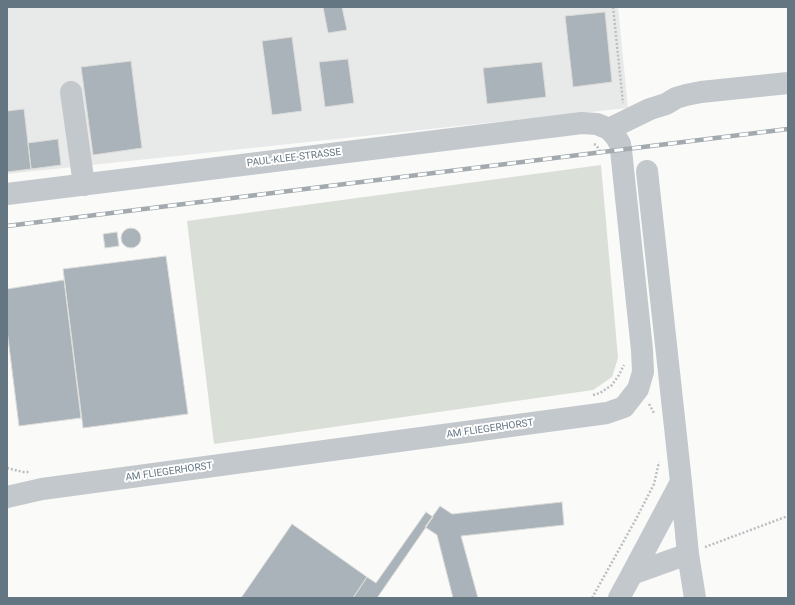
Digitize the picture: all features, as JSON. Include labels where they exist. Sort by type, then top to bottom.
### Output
[{"type":"street","points":[[617,125],[650,109],[686,95],[788,82]]},
{"type":"street","points":[[71,92],[84,185]]},
{"type":"street","name":"PAUL-KLEE-STRASSE","points":[[7,194],[582,122],[617,125]]},
{"type":"street","name":"AM FLIEGERHORST","points":[[7,484],[607,413],[624,407],[638,389],[643,372],[642,350],[620,144],[616,137],[617,125]]},
{"type":"street","points":[[647,171],[688,554],[695,598]]},
{"type":"street","name":"AM FLIEGERHORST","points":[[7,497],[39,480]]},
{"type":"street","points":[[620,598],[681,482]]},
{"type":"street","points":[[632,574],[688,554]]},
{"type":"path","points":[[613,7],[617,125]]},
{"type":"path","points":[[591,142],[596,145],[603,158]]},
{"type":"path","points":[[586,396],[600,393],[612,385],[624,364]]},
{"type":"path","points":[[638,389],[649,404],[655,418]]},
{"type":"path","points":[[592,598],[636,520],[654,484],[659,463],[659,455]]},
{"type":"path","points":[[7,468],[23,472],[39,480]]},
{"type":"path","points":[[688,554],[788,516]]},
{"type":"shaded area","points":[[7,7],[618,7],[628,108],[7,174]]},
{"type":"shaded area","points":[[601,165],[618,358],[612,377],[593,390],[214,444],[187,221]]},
{"type":"building","points":[[323,7],[342,7],[347,30],[328,33]]},
{"type":"building","points":[[605,12],[612,82],[573,87],[565,16]]},
{"type":"building","points":[[292,37],[302,111],[272,115],[262,41]]},
{"type":"building","points":[[348,59],[354,103],[325,107],[319,62]]},
{"type":"building","points":[[131,61],[142,148],[93,155],[81,67]]},
{"type":"building","points":[[542,62],[546,97],[487,104],[483,68]]},
{"type":"building","points":[[24,109],[31,169],[7,172],[7,111]]},
{"type":"building","points":[[58,139],[61,165],[31,169],[28,143]]},
{"type":"building","points":[[131,228],[138,231],[141,238],[138,245],[131,248],[124,245],[121,238],[124,231]]},
{"type":"building","points":[[117,232],[119,246],[105,248],[103,234]]},
{"type":"building","points":[[166,256],[188,414],[83,428],[63,269]]},
{"type":"building","points":[[64,280],[81,418],[19,426],[7,330],[7,289]]},
{"type":"building","points":[[562,502],[564,525],[461,536],[478,598],[453,598],[437,535],[425,527],[440,506],[452,514]]},
{"type":"building","points":[[426,512],[433,517],[377,598],[353,598],[367,577],[376,583]]},
{"type":"building","points":[[292,524],[367,577],[353,598],[241,598]]},
{"type":"railway","points":[[7,226],[788,129]]}]
